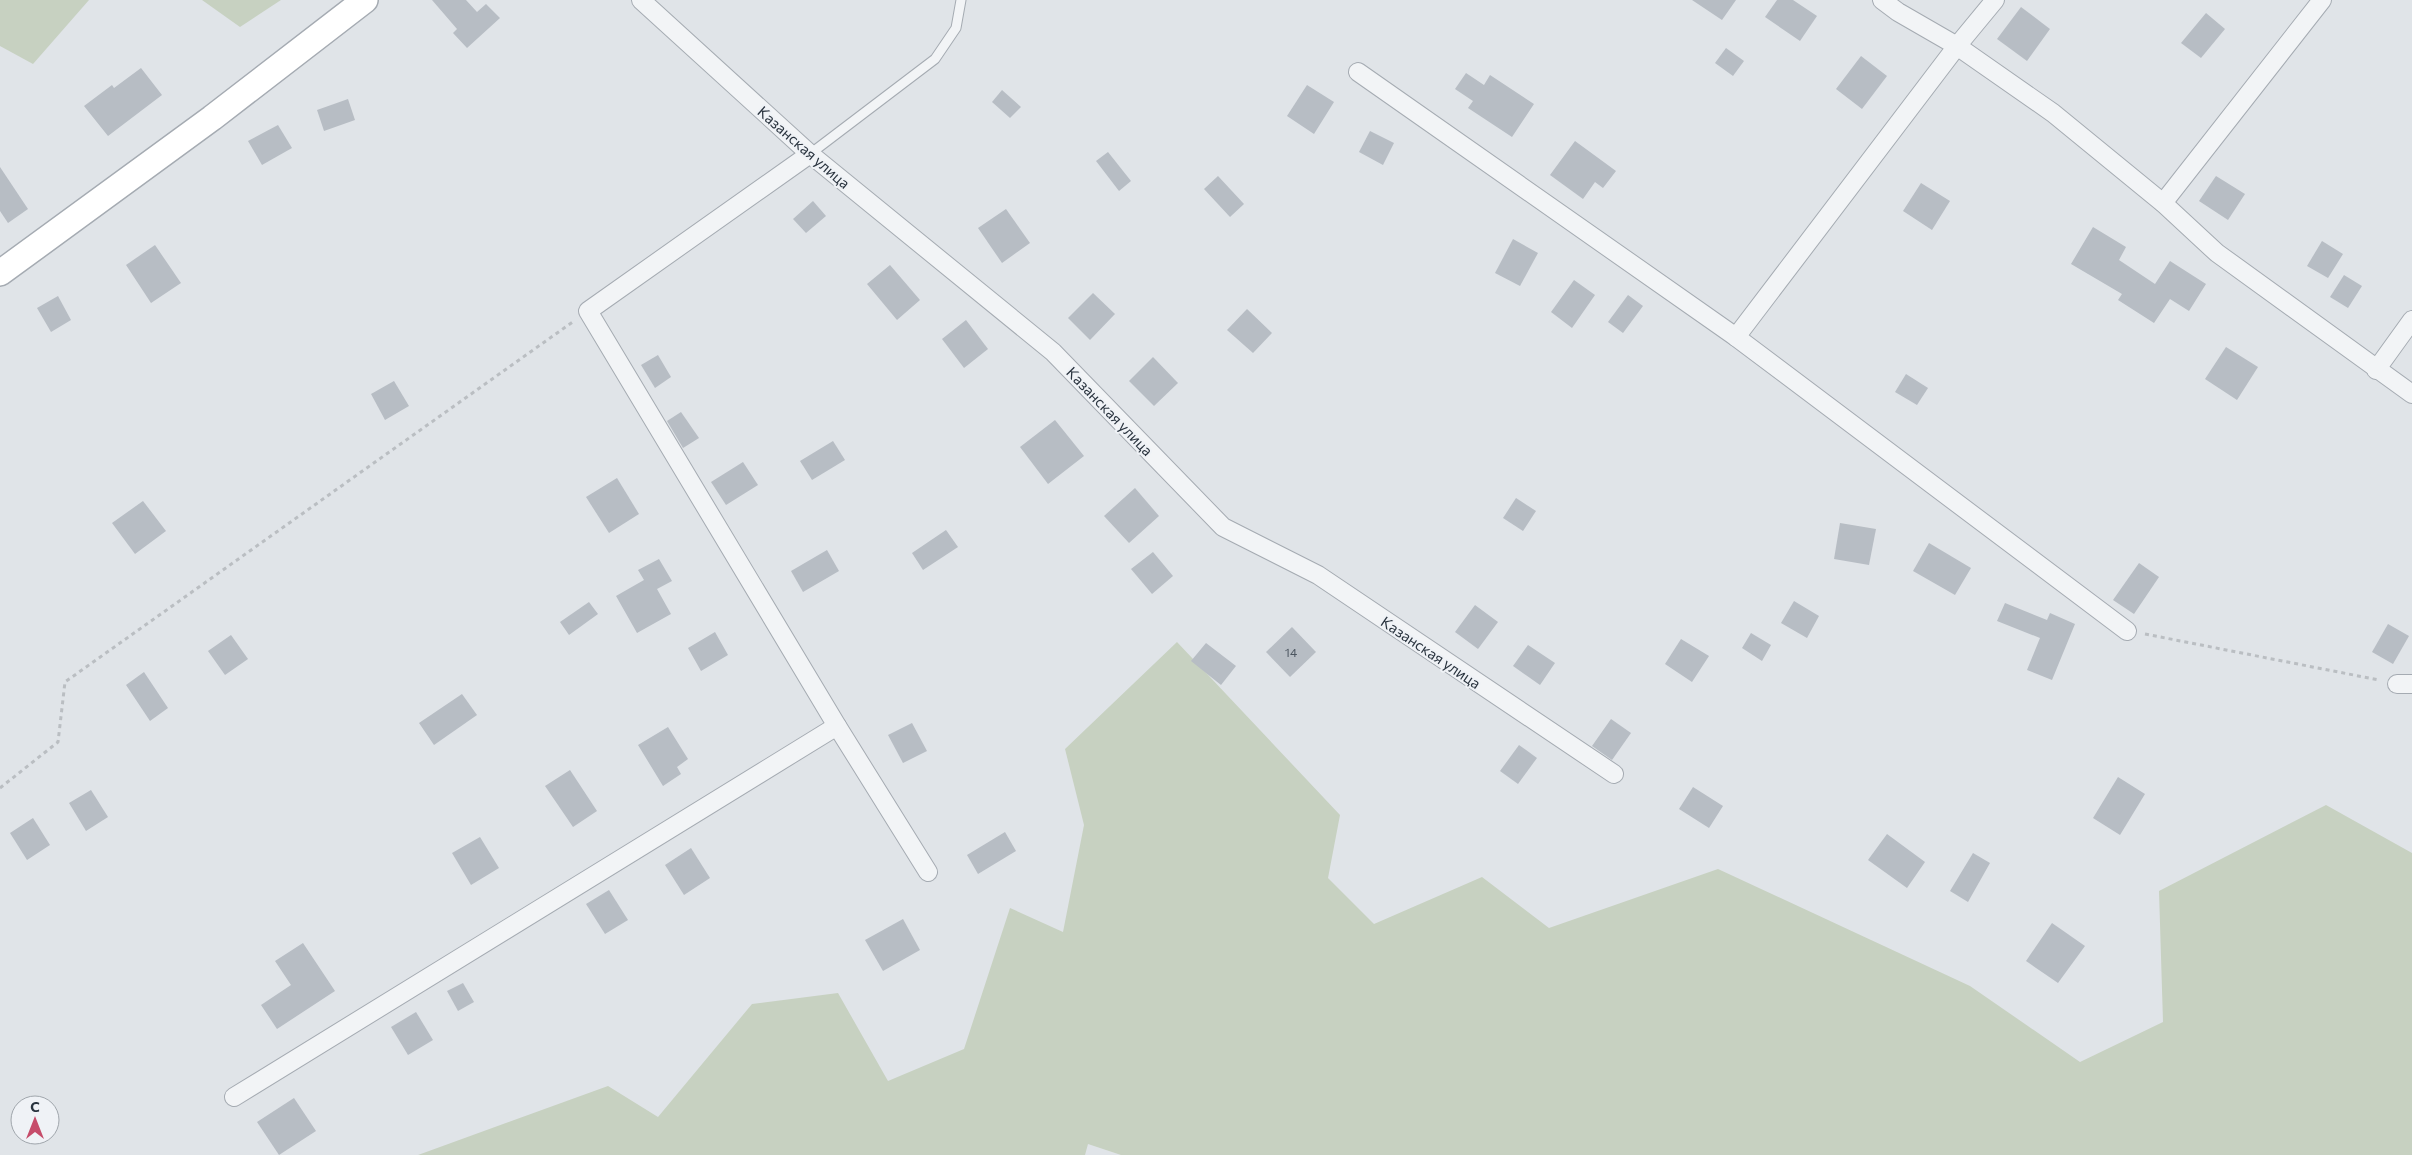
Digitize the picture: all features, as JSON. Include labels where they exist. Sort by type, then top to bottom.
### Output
[{"type":"street","points":[[0,273],[212,118],[365,0]]},
{"type":"street","name":"Казанская улица","points":[[641,0],[810,154],[1053,352],[1223,527],[1318,575],[1614,774]]},
{"type":"street","points":[[1882,0],[1898,12],[1957,46],[2053,113],[2163,203],[2216,253],[2376,370],[2412,394]]},
{"type":"street","points":[[1736,337],[1957,46],[1995,0]]},
{"type":"street","points":[[2163,203],[2322,0]]},
{"type":"street","points":[[1358,72],[1736,337],[2127,631]]},
{"type":"street","points":[[810,154],[588,311],[837,726],[928,872]]},
{"type":"street","points":[[2376,370],[2412,320]]},
{"type":"street","points":[[234,1097],[837,726]]},
{"type":"lane","points":[[810,154],[935,59],[956,28],[962,0]]},
{"type":"path","points":[[0,788],[58,742],[65,682],[588,311]]},
{"type":"path","points":[[2127,631],[2404,684]]},
{"type":"green space","points":[[0,0],[89,0],[33,64],[0,46]]},
{"type":"green space","points":[[202,0],[281,0],[240,27]]},
{"type":"green space","points":[[1177,642],[1340,815],[1328,878],[1374,924],[1482,877],[1549,928],[1718,869],[1970,986],[2080,1062],[2163,1022],[2159,891],[2326,805],[2412,853],[2412,1155],[1121,1155],[1088,1144],[1085,1155],[418,1155],[608,1086],[658,1117],[752,1004],[838,993],[888,1081],[964,1049],[1010,908],[1063,932],[1084,825],[1065,749]]},
{"type":"building","points":[[432,0],[466,0],[477,12],[486,4],[500,18],[467,48],[453,33],[457,29]]},
{"type":"building","points":[[1692,0],[1736,0],[1722,20]]},
{"type":"building","points":[[1777,0],[1793,0],[1817,16],[1800,41],[1765,17]]},
{"type":"building","points":[[2021,7],[2050,29],[2027,61],[1997,39]]},
{"type":"building","points":[[2206,13],[2225,29],[2201,58],[2181,43]]},
{"type":"building","points":[[1726,48],[1744,61],[1733,76],[1715,63]]},
{"type":"building","points":[[1861,56],[1887,76],[1862,109],[1836,89]]},
{"type":"building","points":[[141,68],[162,95],[108,136],[84,106],[112,85],[114,88]]},
{"type":"building","points":[[1466,73],[1484,85],[1490,75],[1534,104],[1512,137],[1468,108],[1473,101],[1455,89]]},
{"type":"building","points":[[1307,85],[1334,102],[1314,134],[1287,116]]},
{"type":"building","points":[[1002,90],[1021,107],[1010,118],[992,102]]},
{"type":"building","points":[[348,99],[355,120],[324,131],[317,110]]},
{"type":"building","points":[[278,125],[292,148],[262,165],[248,141]]},
{"type":"building","points":[[1370,131],[1394,143],[1383,165],[1359,152]]},
{"type":"building","points":[[1575,141],[1616,171],[1603,188],[1595,182],[1583,199],[1550,175]]},
{"type":"building","points":[[1108,152],[1131,181],[1119,191],[1096,161]]},
{"type":"building","points":[[0,167],[28,209],[8,223],[0,211]]},
{"type":"building","points":[[1218,176],[1244,204],[1230,217],[1204,189]]},
{"type":"building","points":[[2216,176],[2245,194],[2228,220],[2199,201]]},
{"type":"building","points":[[1921,183],[1950,201],[1932,230],[1903,211]]},
{"type":"building","points":[[813,201],[826,216],[806,233],[793,219]]},
{"type":"building","points":[[1006,209],[1030,243],[1002,263],[978,228]]},
{"type":"building","points":[[2093,227],[2126,247],[2119,260],[2155,284],[2170,261],[2206,284],[2189,311],[2170,299],[2154,323],[2118,300],[2122,294],[2071,264]]},
{"type":"building","points":[[1513,239],[1538,253],[1520,286],[1495,273]]},
{"type":"building","points":[[2322,241],[2343,254],[2328,278],[2307,266]]},
{"type":"building","points":[[155,245],[181,283],[151,303],[126,265]]},
{"type":"building","points":[[890,265],[920,300],[897,320],[867,284]]},
{"type":"building","points":[[2344,275],[2362,286],[2348,308],[2330,297]]},
{"type":"building","points":[[1574,280],[1595,295],[1572,328],[1551,312]]},
{"type":"building","points":[[1093,293],[1115,314],[1090,340],[1068,318]]},
{"type":"building","points":[[1628,295],[1643,306],[1623,333],[1608,322]]},
{"type":"building","points":[[58,296],[71,320],[51,332],[37,308]]},
{"type":"building","points":[[1247,309],[1272,333],[1253,353],[1227,330]]},
{"type":"building","points":[[966,320],[988,349],[964,368],[942,339]]},
{"type":"building","points":[[2226,347],[2258,367],[2237,400],[2205,379]]},
{"type":"building","points":[[658,355],[671,377],[655,388],[641,365]]},
{"type":"building","points":[[1153,357],[1178,383],[1154,406],[1129,381]]},
{"type":"building","points":[[1906,374],[1928,388],[1917,405],[1895,392]]},
{"type":"building","points":[[394,381],[409,406],[385,420],[371,394]]},
{"type":"building","points":[[681,412],[699,438],[683,448],[667,421]]},
{"type":"building","points":[[1055,420],[1084,456],[1048,484],[1020,447]]},
{"type":"building","points":[[833,441],[845,460],[812,480],[800,461]]},
{"type":"building","points":[[743,462],[758,485],[726,505],[711,482]]},
{"type":"building","points":[[617,478],[639,514],[609,533],[586,497]]},
{"type":"building","points":[[1135,488],[1159,516],[1129,543],[1104,516]]},
{"type":"building","points":[[1516,498],[1536,511],[1523,531],[1503,518]]},
{"type":"building","points":[[143,501],[166,531],[135,554],[112,523]]},
{"type":"building","points":[[1840,523],[1876,529],[1869,565],[1834,559]]},
{"type":"building","points":[[946,530],[958,547],[923,570],[912,553]]},
{"type":"building","points":[[1929,543],[1971,568],[1955,595],[1913,571]]},
{"type":"building","points":[[827,550],[839,571],[803,592],[791,571]]},
{"type":"building","points":[[1153,552],[1173,576],[1152,594],[1131,569]]},
{"type":"building","points":[[659,559],[672,581],[657,589],[671,614],[637,633],[616,596],[644,580],[638,570]]},
{"type":"building","points":[[2139,563],[2159,577],[2134,614],[2113,600]]},
{"type":"building","points":[[1794,601],[1819,616],[1807,638],[1781,623]]},
{"type":"building","points":[[589,602],[598,614],[569,635],[560,622]]},
{"type":"building","points":[[2005,603],[2047,620],[2050,613],[2075,624],[2052,680],[2027,670],[2040,638],[1997,621]]},
{"type":"building","points":[[1475,605],[1498,622],[1478,649],[1455,632]]},
{"type":"building","points":[[2388,624],[2409,636],[2393,664],[2372,652]]},
{"type":"building","points":[[1292,627],[1316,652],[1290,677],[1266,652]]},
{"type":"building","points":[[715,632],[728,655],[701,671],[688,648]]},
{"type":"building","points":[[1751,633],[1771,645],[1762,661],[1742,648]]},
{"type":"building","points":[[231,635],[248,659],[225,675],[208,651]]},
{"type":"building","points":[[1681,639],[1709,656],[1692,682],[1665,664]]},
{"type":"building","points":[[1206,643],[1236,666],[1221,685],[1191,661]]},
{"type":"building","points":[[1528,645],[1555,663],[1540,685],[1513,666]]},
{"type":"building","points":[[144,672],[168,708],[150,721],[126,685]]},
{"type":"building","points":[[462,694],[477,715],[434,745],[419,723]]},
{"type":"building","points":[[1611,719],[1631,733],[1612,760],[1592,746]]},
{"type":"building","points":[[912,723],[927,751],[903,763],[888,735]]},
{"type":"building","points":[[668,727],[688,759],[677,767],[681,774],[663,786],[638,745]]},
{"type":"building","points":[[1519,745],[1537,758],[1518,784],[1500,771]]},
{"type":"building","points":[[570,770],[597,811],[573,827],[545,786]]},
{"type":"building","points":[[2118,777],[2145,794],[2120,835],[2093,818]]},
{"type":"building","points":[[1693,787],[1723,806],[1709,828],[1679,809]]},
{"type":"building","points":[[91,790],[108,817],[86,831],[69,803]]},
{"type":"building","points":[[33,818],[50,845],[27,860],[10,833]]},
{"type":"building","points":[[1005,832],[1016,851],[978,874],[967,855]]},
{"type":"building","points":[[1887,834],[1925,862],[1907,888],[1868,860]]},
{"type":"building","points":[[480,837],[499,868],[471,885],[452,853]]},
{"type":"building","points":[[691,848],[710,878],[684,895],[665,865]]},
{"type":"building","points":[[1973,853],[1990,863],[1968,902],[1950,891]]},
{"type":"building","points":[[609,890],[628,920],[605,934],[586,904]]},
{"type":"building","points":[[903,919],[920,950],[883,971],[865,940]]},
{"type":"building","points":[[2052,923],[2085,946],[2058,983],[2026,961]]},
{"type":"building","points":[[303,943],[335,991],[277,1029],[261,1005],[291,985],[275,961]]},
{"type":"building","points":[[463,983],[474,1002],[458,1011],[447,991]]},
{"type":"building","points":[[416,1012],[433,1040],[408,1055],[391,1027]]},
{"type":"building","points":[[294,1098],[316,1131],[279,1155],[257,1122]]}]
